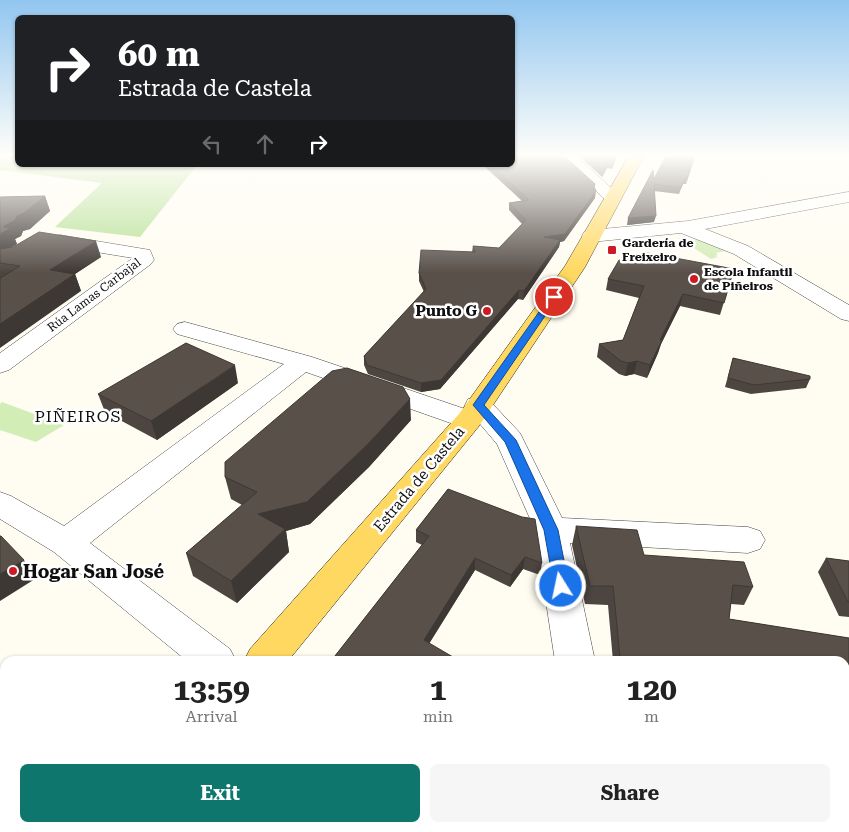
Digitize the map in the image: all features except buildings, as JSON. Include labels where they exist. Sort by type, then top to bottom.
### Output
[{"type":"main road","name":"Estrada de Castela","points":[[268,656],[474,413],[575,267],[614,197]]},
{"type":"street","points":[[591,236],[623,235],[683,228],[849,196]]},
{"type":"street","points":[[683,228],[741,250],[849,314]]},
{"type":"street","name":"Rúa Lamas Carbajal","points":[[0,365],[144,260],[143,254],[38,237]]},
{"type":"street","points":[[185,329],[474,413],[510,440],[551,530],[574,656]]},
{"type":"street","points":[[66,543],[303,362]]},
{"type":"street","points":[[0,504],[66,543],[210,656]]},
{"type":"street","points":[[551,530],[748,540]]},
{"type":"green space","points":[[89,195],[173,195],[140,237],[55,227]]},
{"type":"green space","points":[[678,238],[699,240],[725,251],[716,253],[718,255],[715,256],[718,257],[711,259]]},
{"type":"green space","points":[[2,402],[64,425],[36,442],[0,430],[0,404]]},
{"type":"place","name":"Gardería de Freixeiro","points":[[612,250]]},
{"type":"place","name":"Escola Infantil de Piñeiros","points":[[694,279]]},
{"type":"place","name":"Punto G","points":[[487,311]]},
{"type":"place","name":"Hogar San José","points":[[13,571]]},
{"type":"district","name":"PIÑEIROS","points":[[78,416]]},
{"type":"route","points":[[554,297],[478,405],[510,440],[551,530],[561,586]]}]
